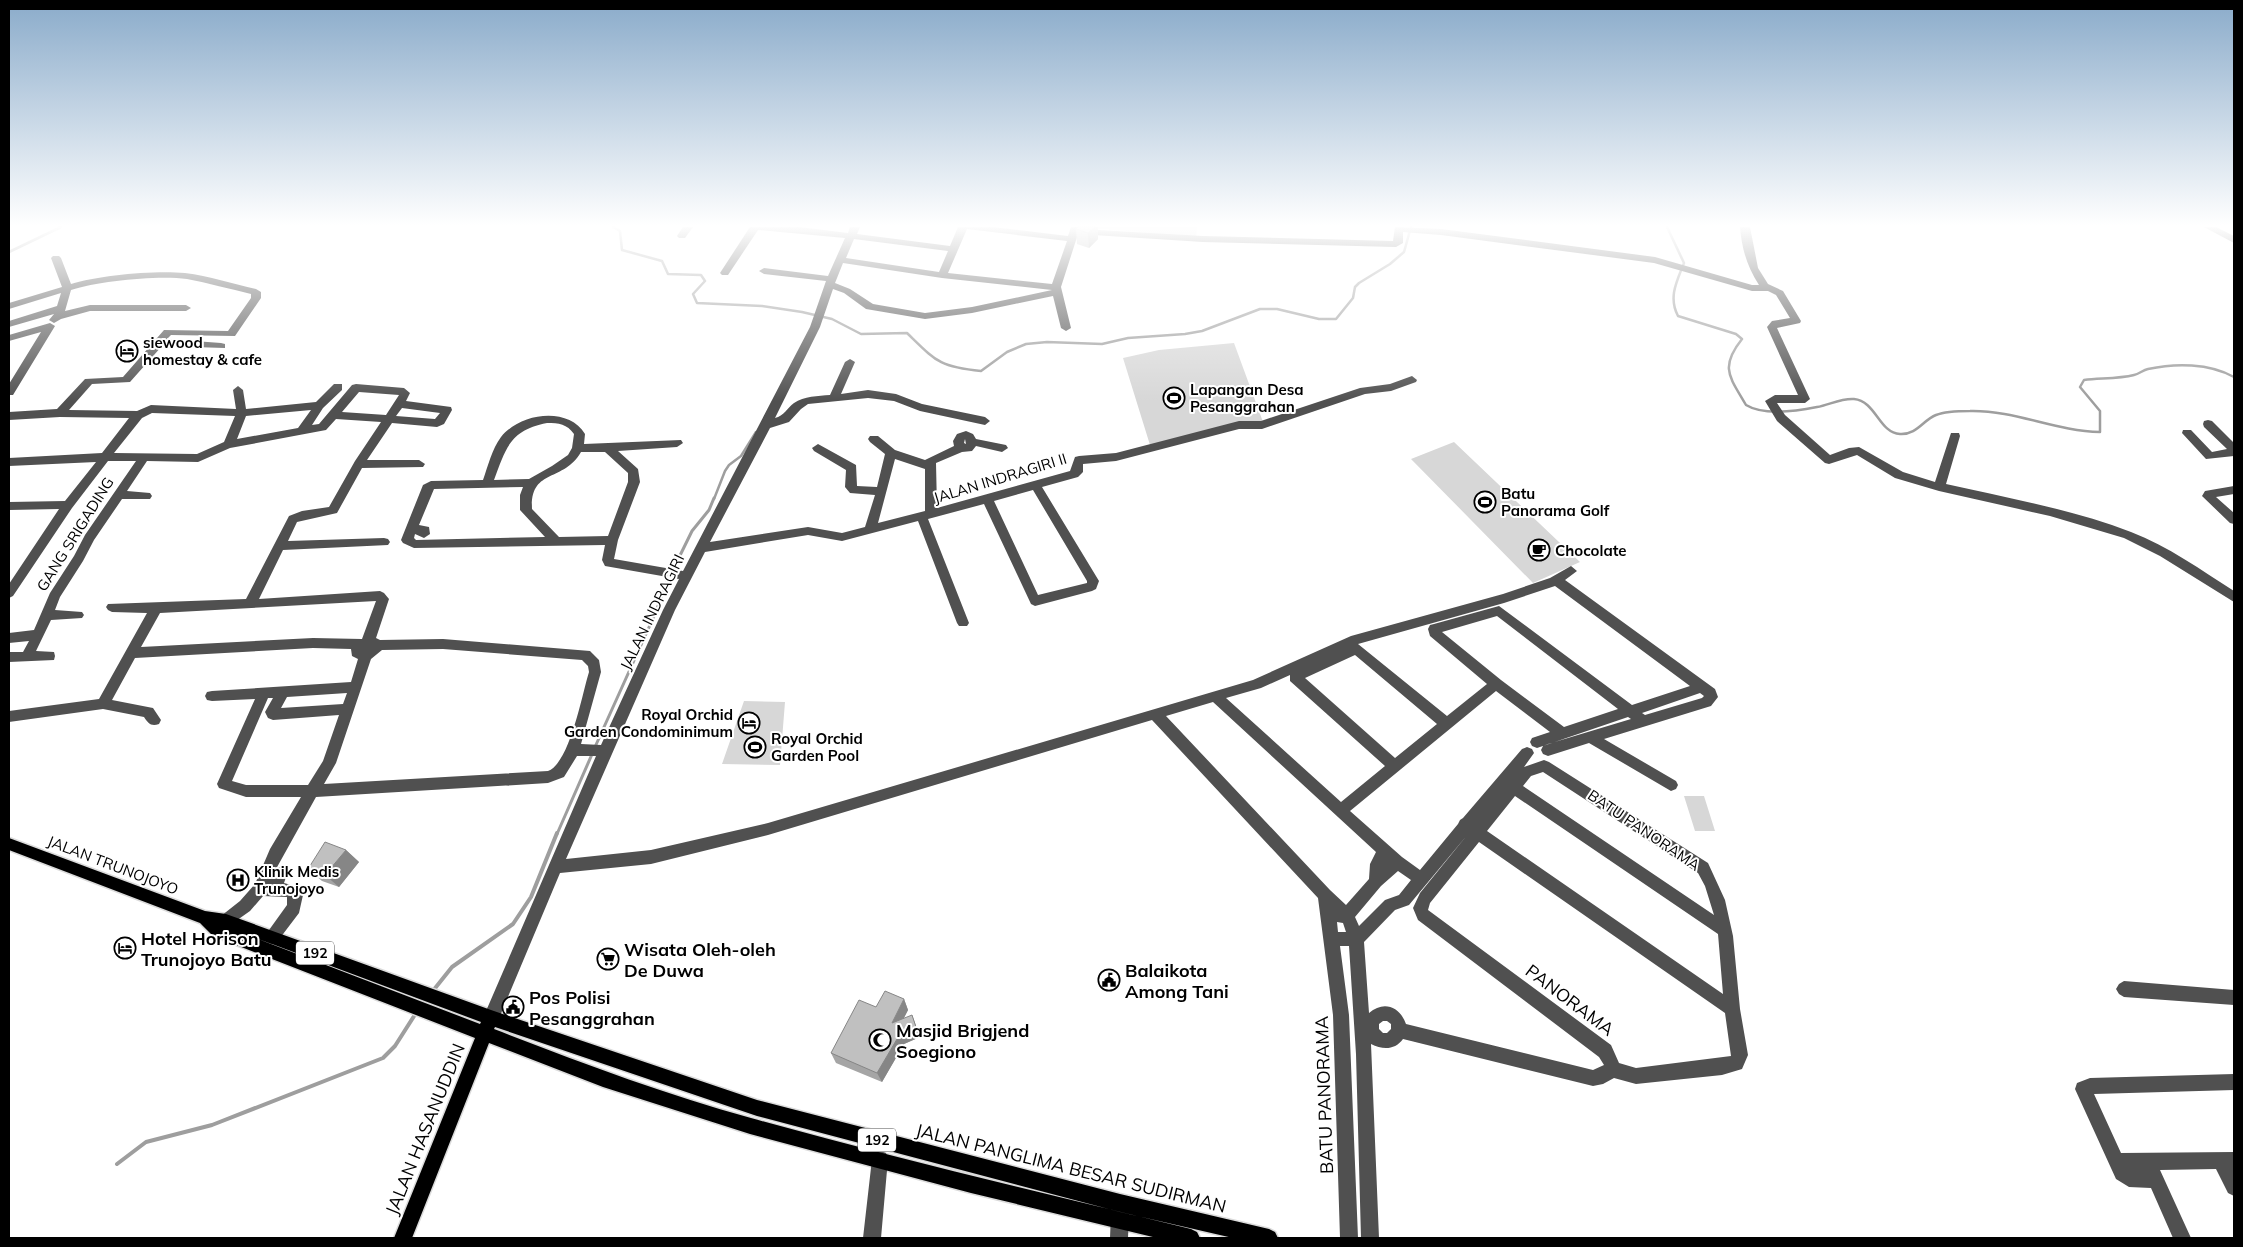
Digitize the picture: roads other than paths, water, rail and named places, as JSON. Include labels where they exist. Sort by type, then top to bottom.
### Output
[{"type":"main road","name":"JALAN TRUNOJOYO","points":[[9,844],[205,918],[226,921],[272,937],[491,1018]]},
{"type":"main road","name":"JALAN TRUNOJOYO","points":[[205,918],[218,931],[484,1034]]},
{"type":"main road","name":"JALAN HASANUDDIN","points":[[403,1238],[491,1018]]},
{"type":"main road","name":"JALAN PANGLIMA BESAR SUDIRMAN","points":[[491,1018],[757,1108],[1120,1203],[1269,1238]]},
{"type":"main road","name":"192","points":[[484,1034],[603,1078],[750,1126],[1058,1206],[1119,1230],[1191,1238]]},
{"type":"main road","points":[[1058,1206],[1062,1188]]},
{"type":"street","points":[[9,306],[71,285]]},
{"type":"street","points":[[60,413],[89,381],[126,380],[168,332],[231,334],[256,298],[256,292],[224,285]]},
{"type":"street","name":"JALAN INDRAGIRI","points":[[491,1018],[557,867],[601,752],[676,574],[702,548],[815,327],[830,285]]},
{"type":"street","points":[[837,285],[870,307],[925,316],[972,310],[1056,290]]},
{"type":"street","points":[[1019,285],[1056,290]]},
{"type":"street","points":[[1057,285],[1056,290],[1066,328]]},
{"type":"street","points":[[1743,285],[1752,288],[1768,288],[1780,294],[1796,321],[1776,323],[1772,327],[1805,397],[1800,400],[1775,399],[1770,401],[1781,418],[1829,460],[1849,452],[1859,451],[1891,472],[1939,487],[2050,512],[2128,535],[2164,553],[2234,597]]},
{"type":"street","points":[[9,392],[12,379],[60,312],[66,286]]},
{"type":"street","points":[[9,324],[60,312],[90,308],[186,308]]},
{"type":"street","points":[[9,338],[50,326]]},
{"type":"street","points":[[158,342],[221,346]]},
{"type":"street","points":[[834,398],[850,362]]},
{"type":"street","name":"JALAN INDRAGIRI II","points":[[702,548],[800,531],[813,531],[840,537],[1036,486],[1076,473],[1079,460],[1116,457],[1239,425],[1262,426],[1364,391],[1391,387],[1412,380]]},
{"type":"street","points":[[304,430],[319,405],[338,386]]},
{"type":"street","points":[[9,462],[107,457],[143,459],[198,458],[228,445],[322,427],[353,390],[357,388],[405,392],[359,464],[333,510],[326,513],[295,517],[250,604]]},
{"type":"street","points":[[228,445],[237,432],[242,413],[238,390]]},
{"type":"street","points":[[766,425],[785,419],[800,403],[813,399],[868,394],[896,398],[920,407],[985,421]]},
{"type":"street","points":[[333,415],[437,423],[447,410],[399,404]]},
{"type":"street","points":[[9,593],[68,505],[138,415],[146,410],[242,413],[319,405]]},
{"type":"street","points":[[9,416],[60,413],[138,415]]},
{"type":"street","points":[[487,483],[506,439],[516,429],[547,420],[568,422],[580,434],[579,448],[568,462],[532,483],[430,485],[427,488],[407,540],[414,544],[612,540]]},
{"type":"street","points":[[2208,424],[2234,450]]},
{"type":"street","points":[[2187,433],[2210,456],[2234,450]]},
{"type":"street","points":[[1939,487],[1955,436]]},
{"type":"street","points":[[874,439],[891,453],[929,466]]},
{"type":"street","points":[[579,448],[677,444]]},
{"type":"street","points":[[963,623],[927,515],[929,466],[932,459],[968,445],[1002,448]]},
{"type":"street","points":[[608,448],[635,475],[612,540],[609,563],[676,574]]},
{"type":"street","points":[[818,448],[852,468],[852,489],[882,491]]},
{"type":"street","points":[[870,529],[891,453]]},
{"type":"street","name":"GANG SRIGADING","points":[[27,656],[39,636],[54,596],[79,558],[89,538],[143,459]]},
{"type":"street","points":[[359,464],[419,464]]},
{"type":"street","points":[[532,483],[527,492],[526,510],[555,540]]},
{"type":"street","points":[[987,499],[1035,600],[1092,586],[1093,581],[1036,486]]},
{"type":"street","points":[[2234,490],[2209,494],[2209,498],[2228,510],[2234,520]]},
{"type":"street","points":[[118,496],[146,496]]},
{"type":"street","points":[[9,506],[68,505]]},
{"type":"street","points":[[412,528],[425,530],[424,534]]},
{"type":"street","points":[[280,546],[384,542]]},
{"type":"street","points":[[557,867],[651,857],[768,829],[1256,684],[1355,640],[1504,598],[1556,580],[1571,571]]},
{"type":"street","points":[[1509,784],[1527,771],[1540,754],[1706,702],[1710,699],[1711,695],[1556,580]]},
{"type":"street","points":[[112,607],[156,608],[380,596],[383,599],[356,687],[329,763],[275,854],[266,889]]},
{"type":"street","points":[[103,704],[156,608]]},
{"type":"street","points":[[1563,734],[1496,684],[1434,632],[1434,630],[1499,612],[1643,721]]},
{"type":"street","points":[[46,615],[78,615]]},
{"type":"street","points":[[9,638],[39,636]]},
{"type":"street","points":[[131,653],[314,643],[368,646],[443,644],[585,655],[590,657],[595,667],[574,750],[559,773],[548,777],[312,791],[246,792],[224,784],[264,693]]},
{"type":"street","points":[[1394,765],[1296,677],[1356,649],[1447,724]]},
{"type":"street","points":[[9,657],[49,656]]},
{"type":"street","points":[[1341,810],[1496,684]]},
{"type":"street","points":[[212,696],[356,687]]},
{"type":"street","points":[[1332,939],[1356,939],[1390,905],[1404,900],[1421,879],[1471,829],[1509,784],[1563,734],[1702,687]]},
{"type":"street","points":[[282,693],[273,714],[347,709]]},
{"type":"street","points":[[1216,696],[1397,862],[1421,879]]},
{"type":"street","points":[[9,717],[103,704],[148,712],[154,720]]},
{"type":"street","points":[[1154,713],[1325,895],[1347,915],[1356,939],[1369,1016],[1369,1035],[1364,1054],[1370,1238]]},
{"type":"street","points":[[1590,737],[1671,785]]},
{"type":"street","points":[[574,750],[601,752]]},
{"type":"street","name":"BATU PANORAMA","points":[[1540,754],[1700,864],[1716,891],[1740,1055],[1736,1063],[1722,1068],[1636,1076],[1612,1069]]},
{"type":"street","points":[[1509,784],[1723,929]]},
{"type":"street","points":[[1423,915],[1420,908],[1425,898],[1471,829]]},
{"type":"street","points":[[1471,829],[1732,1008]]},
{"type":"street","points":[[1376,881],[1377,864],[1384,850]]},
{"type":"street","points":[[1329,920],[1347,915],[1376,881],[1397,862]]},
{"type":"street","points":[[226,921],[266,889],[280,874]]},
{"type":"street","points":[[266,889],[292,891],[296,895],[296,900],[287,919],[272,937]]},
{"type":"street","name":"BATU PANORAMA","points":[[1325,895],[1341,1015],[1349,1238]]},
{"type":"street","name":"PANORAMA","points":[[1404,900],[1605,1051],[1611,1060],[1612,1069]]},
{"type":"street","points":[[2124,989],[2234,998]]},
{"type":"street","points":[[1341,1015],[1369,1016],[1386,1014],[1396,1019],[1399,1030],[1395,1039],[1390,1041],[1384,1041],[1369,1035],[1342,1033]]},
{"type":"street","points":[[1399,1030],[1593,1078],[1603,1076],[1612,1069]]},
{"type":"street","points":[[2155,1180],[2129,1179],[2122,1173],[2083,1090],[2086,1087],[2234,1082]]},
{"type":"street","points":[[872,1238],[880,1159]]},
{"type":"street","points":[[2116,1161],[2228,1160],[2234,1187]]},
{"type":"street","points":[[2148,1162],[2182,1238]]},
{"type":"street","points":[[1119,1230],[1120,1203]]},
{"type":"waterway","points":[[701,285],[693,294],[697,303],[762,306],[802,312],[832,319],[861,334],[907,333],[939,361],[947,365],[981,371],[1007,352],[1026,344],[1047,342],[1102,344],[1128,338],[1185,334],[1202,331],[1260,309],[1277,309],[1319,319],[1336,319],[1353,298],[1357,285]]},
{"type":"waterway","points":[[1676,285],[1674,302],[1678,316],[1736,334],[1742,339],[1731,358],[1729,372],[1735,387],[1746,405],[1762,411],[1790,411],[1854,399],[1868,405],[1887,428],[1900,434],[1906,434],[1915,430],[1936,415],[1966,411],[2003,414],[2083,431],[2100,432],[2100,411],[2080,387],[2084,380],[2128,376],[2148,369],[2180,365],[2214,369],[2234,377]]},
{"type":"waterway","points":[[714,499],[725,471],[729,465],[741,456],[756,432]]},
{"type":"waterway","points":[[595,747],[655,614],[667,582],[692,531],[709,510],[714,498]]},
{"type":"waterway","points":[[557,834],[593,752]]},
{"type":"waterway","points":[[432,992],[452,967],[513,924],[531,897],[557,833]]},
{"type":"waterway","points":[[117,1164],[146,1142],[212,1125],[383,1058],[395,1046],[416,1013]]},
{"type":"place","name":"siewood homestay & cafe","points":[[127,351]]},
{"type":"place","name":"Lapangan Desa Pesanggrahan","points":[[1174,398]]},
{"type":"place","name":"Batu Panorama Golf","points":[[1485,502]]},
{"type":"place","name":"Chocolate","points":[[1539,550]]},
{"type":"place","name":"Royal Orchid Garden Condominimum","points":[[749,723]]},
{"type":"place","name":"Royal Orchid Garden Pool","points":[[755,747]]},
{"type":"place","name":"Klinik Medis Trunojoyo","points":[[238,880]]},
{"type":"place","name":"Hotel Horison Trunojoyo Batu","points":[[125,948]]},
{"type":"place","name":"Wisata Oleh-oleh De Duwa","points":[[608,959]]},
{"type":"place","name":"Balaikota Among Tani","points":[[1109,980]]},
{"type":"place","name":"Pos Polisi Pesanggrahan","points":[[513,1007]]},
{"type":"place","name":"Masjid Brigjend Soegiono","points":[[880,1040]]}]
